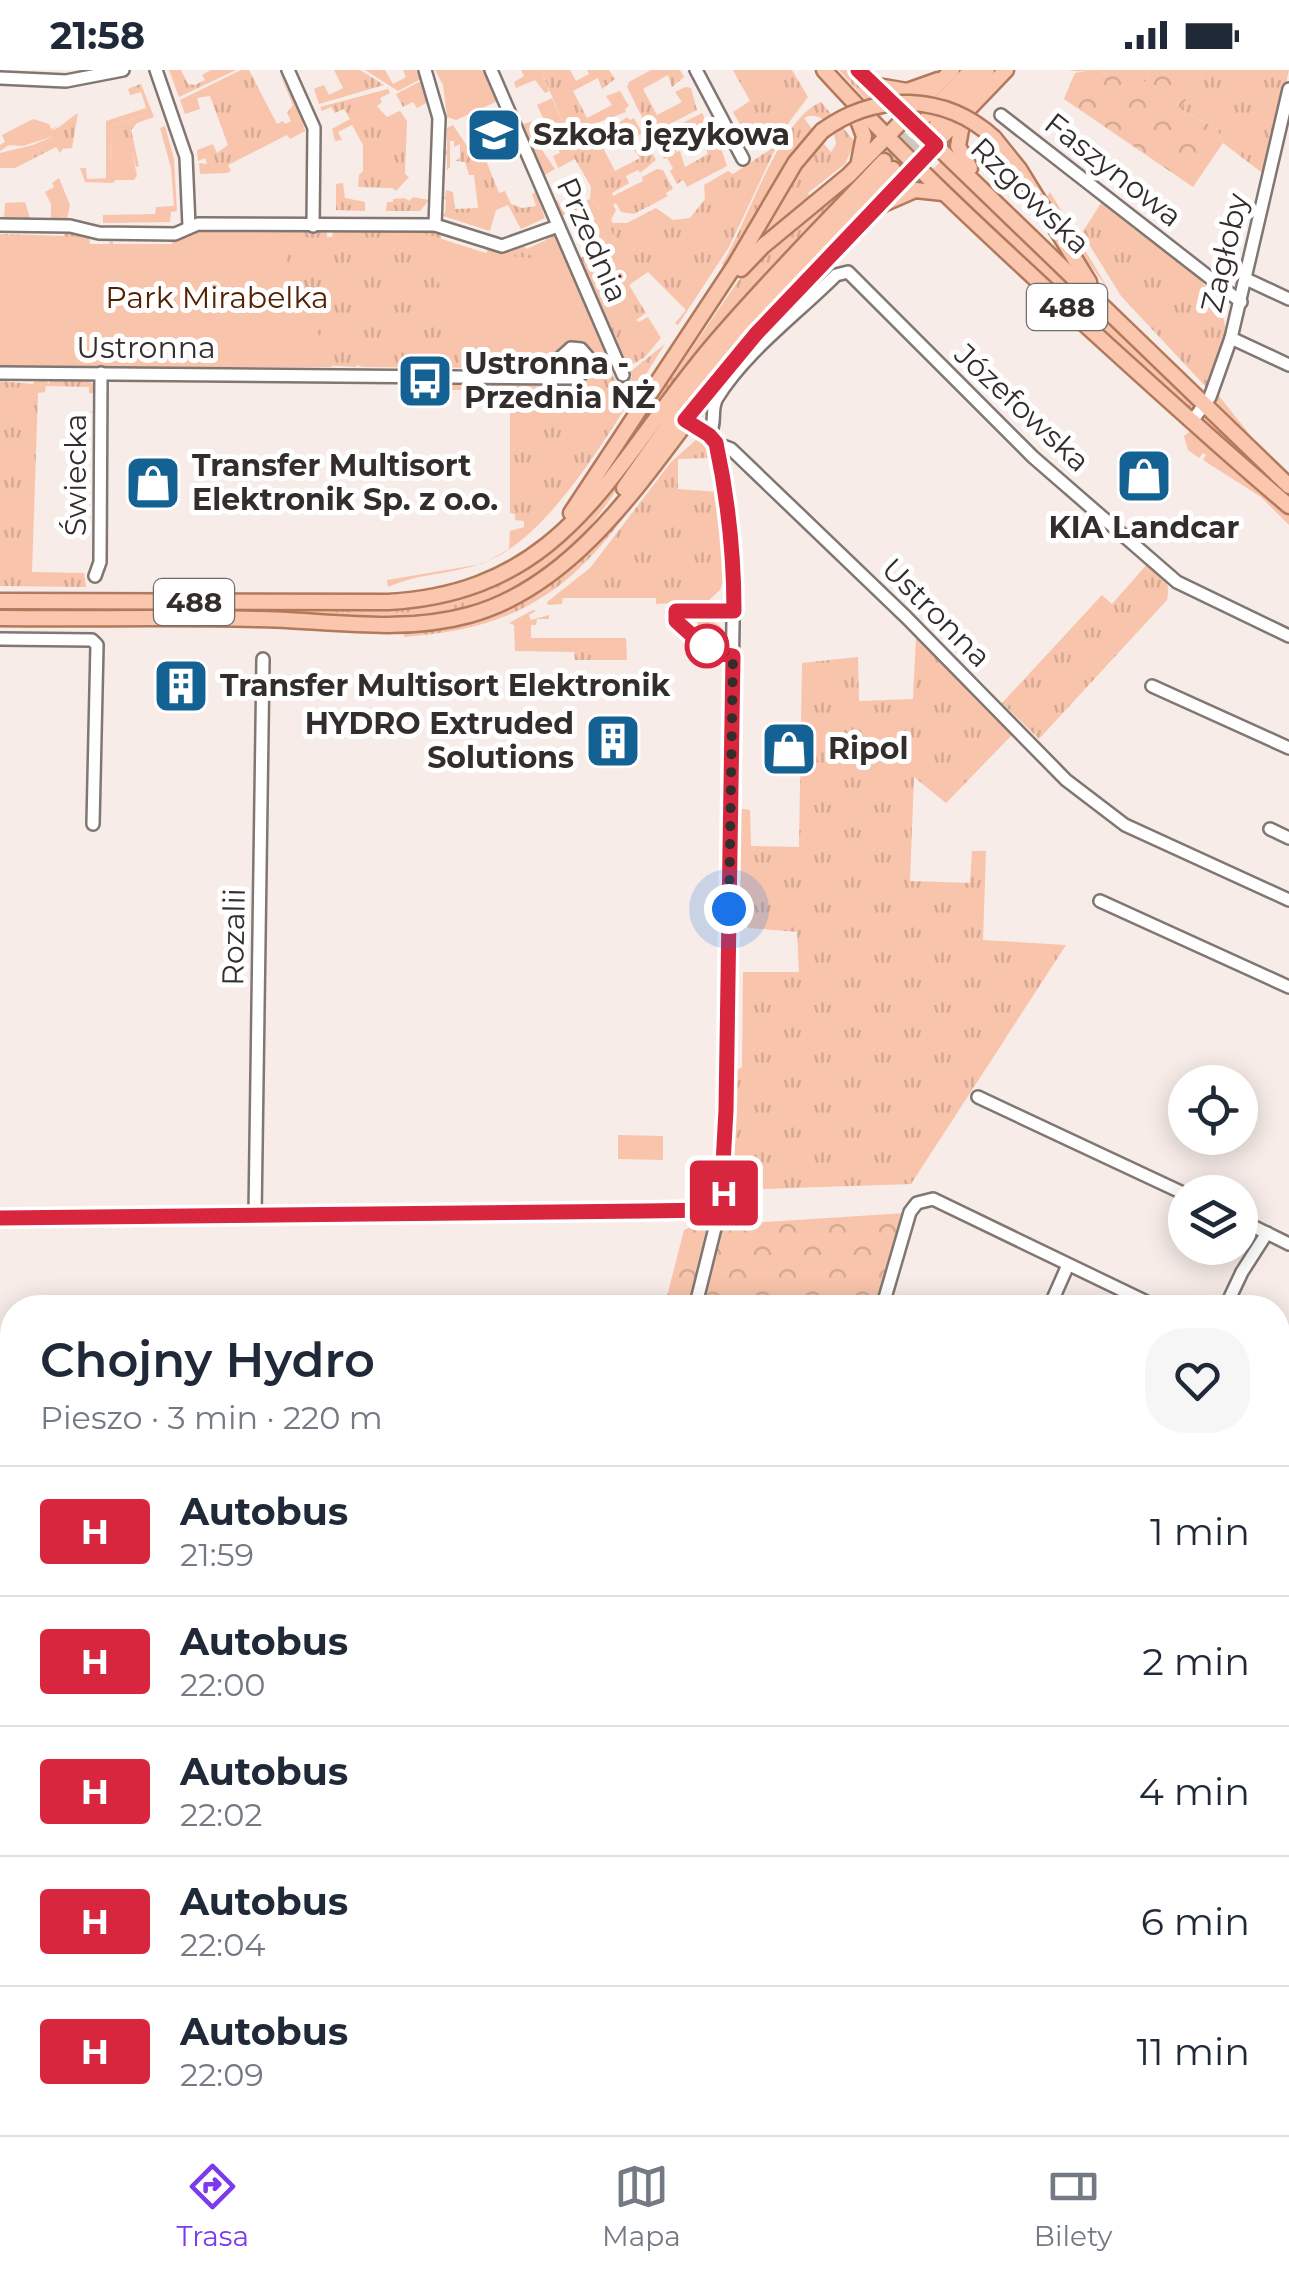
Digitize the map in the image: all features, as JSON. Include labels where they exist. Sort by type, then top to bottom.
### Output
[{"type":"main road","name":"Rzgowska","points":[[824,70],[943,193],[1192,421]]},
{"type":"main road","name":"Rzgowska","points":[[858,70],[1204,406]]},
{"type":"main road","points":[[971,70],[932,119],[987,70]]},
{"type":"main road","points":[[878,206],[1006,70]]},
{"type":"main road","points":[[870,82],[905,92],[950,72]]},
{"type":"main road","points":[[702,316],[756,252],[854,170],[950,72]]},
{"type":"main road","points":[[848,97],[864,139],[854,170]]},
{"type":"main road","name":"488","points":[[0,601],[418,600],[450,595],[514,570],[543,549],[568,518],[702,316],[794,163],[822,131],[864,108],[908,102],[955,112],[994,138],[1019,169],[1078,267],[1117,318]]},
{"type":"main road","points":[[965,114],[958,135],[959,149],[980,186]]},
{"type":"main road","points":[[543,549],[604,488],[736,319],[889,165],[712,363],[659,434],[594,535]]},
{"type":"main road","name":"488","points":[[0,618],[256,619],[396,625],[437,622],[482,612],[530,589],[559,569],[594,535],[756,334],[878,206],[912,191],[943,193]]},
{"type":"main road","name":"488","points":[[1204,406],[1289,486]]},
{"type":"main road","name":"488","points":[[1192,421],[1289,506]]},
{"type":"street","points":[[0,78],[66,81],[123,70]]},
{"type":"street","points":[[156,70],[186,158],[189,226]]},
{"type":"street","points":[[288,70],[314,128],[312,226]]},
{"type":"street","points":[[425,70],[433,88],[438,118],[435,225]]},
{"type":"street","name":"Przednia","points":[[492,70],[623,375]]},
{"type":"street","points":[[696,70],[743,160]]},
{"type":"street","name":"Zagłoby","points":[[1192,421],[1204,406],[1231,338],[1289,90]]},
{"type":"street","name":"Faszynowa","points":[[1002,115],[1241,302]]},
{"type":"street","points":[[0,225],[175,234],[189,226],[435,225],[502,246],[558,226]]},
{"type":"street","name":"Józefowska","points":[[712,439],[716,400],[738,372],[836,275],[845,272],[857,278],[1033,458],[1177,582],[1289,636]]},
{"type":"street","points":[[1246,279],[1289,298]]},
{"type":"street","points":[[1231,338],[1289,365]]},
{"type":"street","name":"Ustronna","points":[[0,373],[580,377],[588,369],[588,357],[581,349],[571,348],[548,369],[532,376]]},
{"type":"street","name":"Świecka","points":[[95,576],[100,562],[101,373]]},
{"type":"street","name":"Ustronna","points":[[685,420],[730,448],[906,617],[1066,780],[1121,822],[1289,900]]},
{"type":"street","points":[[0,1218],[710,1210],[717,1205],[724,1194],[734,611],[731,521],[712,439]]},
{"type":"street","points":[[0,639],[96,642],[93,824]]},
{"type":"street","name":"Rozalii","points":[[255,1216],[263,658]]},
{"type":"street","points":[[1152,686],[1289,748]]},
{"type":"street","points":[[1270,829],[1289,838]]},
{"type":"street","points":[[1100,901],[1289,987]]},
{"type":"street","points":[[978,1097],[1168,1186]]},
{"type":"street","points":[[886,1295],[910,1212],[917,1202],[932,1199],[1131,1295]]},
{"type":"street","points":[[698,1295],[716,1224],[710,1210]]},
{"type":"street","points":[[1258,1229],[1289,1244]]},
{"type":"street","points":[[1231,1295],[1267,1234]]},
{"type":"street","points":[[1055,1295],[1068,1265]]},
{"type":"green space","points":[[169,70],[181,70],[188,84],[195,85],[205,80],[202,75],[211,70],[236,70],[179,97]]},
{"type":"green space","points":[[241,70],[249,70],[277,124],[285,124],[291,121],[287,113],[293,105],[278,70],[305,131],[290,139],[287,135],[228,165],[231,171],[227,173],[200,174],[199,163],[207,164],[205,158],[198,161],[197,150],[213,144],[217,153],[228,145],[210,96],[197,98],[200,109],[185,114],[180,100]]},
{"type":"green space","points":[[334,70],[360,70],[384,85],[319,104],[314,89],[324,85],[329,95],[343,88]]},
{"type":"green space","points":[[365,70],[385,70],[393,84],[406,77],[403,70],[416,70],[421,79],[398,91]]},
{"type":"green space","points":[[435,70],[487,70],[500,100],[456,120],[447,117],[443,85]]},
{"type":"green space","points":[[521,70],[541,70],[549,91],[545,93],[535,80],[516,88],[514,82],[524,76]]},
{"type":"green space","points":[[541,70],[570,70],[576,81],[589,74],[587,70],[609,70],[615,79],[602,89],[598,78],[573,91],[587,118],[612,105],[606,96],[620,91],[629,106],[626,112],[597,123],[603,134],[627,117],[634,118],[642,133],[630,143],[626,132],[601,144],[615,171],[640,158],[634,150],[642,144],[648,145],[656,160],[640,173],[638,170],[626,176],[629,183],[613,196],[657,169],[663,170],[673,189],[666,193],[668,196],[634,214],[621,212],[616,203],[613,223],[627,223],[656,208],[673,220],[690,218],[705,199],[704,185],[728,171],[733,174],[777,145],[729,247],[678,325],[675,323],[686,310],[648,272],[629,285],[646,313],[636,320],[648,317],[661,338],[645,357],[628,367],[603,321],[578,259],[616,240],[596,201],[560,217],[554,202],[557,200],[564,212],[590,199],[591,187],[575,159],[558,168],[553,156],[560,153],[554,140],[540,147],[555,169],[541,177],[520,125],[565,128]]},
{"type":"green space","points":[[651,70],[680,70],[684,77],[672,87],[668,75],[643,89],[657,115],[682,102],[675,92],[685,87],[691,88],[697,110],[654,132],[649,131],[627,87]]},
{"type":"green space","points":[[733,70],[792,70],[808,97],[781,133],[755,150],[733,112],[750,101]]},
{"type":"green space","points":[[839,70],[851,70],[890,108],[881,117]]},
{"type":"green space","points":[[1069,70],[1151,70],[1146,81],[1135,88],[1106,73]]},
{"type":"green space","points":[[1093,70],[1135,87],[1146,81],[1151,70],[1206,70],[1180,109],[1217,129],[1223,143],[1193,187],[1064,99],[1075,73]]},
{"type":"green space","points":[[1206,70],[1289,70],[1265,175],[1223,143],[1217,129],[1180,109]]},
{"type":"green space","points":[[421,81],[428,102],[417,108],[413,102],[403,107],[396,94]]},
{"type":"green space","points":[[141,84],[154,117],[137,123],[131,130],[139,166],[136,167],[132,152],[115,154],[113,183],[85,182],[80,168],[86,168],[87,179],[112,178],[111,126],[148,114],[141,92],[130,95],[128,89]]},
{"type":"green space","points":[[388,89],[390,93],[380,98],[382,102],[377,106],[387,117],[400,111],[407,121],[405,174],[409,177],[396,191],[358,187],[363,171],[363,145],[352,125],[338,132],[342,140],[335,141],[332,129],[350,119],[344,109],[335,113],[331,107],[322,111],[320,107]]},
{"type":"green space","points":[[552,98],[565,128],[529,145],[520,125],[543,118],[537,105]]},
{"type":"green space","points":[[821,102],[855,142],[845,164],[808,193],[810,197],[751,252],[802,163],[821,141],[831,152],[836,144],[826,122],[816,116],[804,118],[812,129],[786,160],[725,267],[722,264],[778,150],[806,112]]},
{"type":"green space","points":[[146,108],[148,114],[111,126],[112,178],[106,178],[106,121]]},
{"type":"green space","points":[[78,113],[72,148],[60,153],[56,147],[15,168],[0,168],[0,153],[33,145],[54,136],[23,146],[5,145],[33,129],[58,128]]},
{"type":"green space","points":[[702,113],[711,131],[701,140],[696,131],[673,145],[680,151],[685,167],[708,154],[702,147],[713,141],[720,145],[727,166],[687,187],[683,180],[677,184],[670,171],[673,168],[655,142],[657,136]]},
{"type":"green space","points":[[33,119],[49,124],[51,129],[60,125],[47,133],[33,129],[0,151],[5,142],[2,135]]},
{"type":"green space","points":[[453,125],[467,146],[481,148],[499,193],[505,191],[511,204],[522,208],[536,206],[532,194],[536,192],[545,218],[521,229],[508,205],[496,210],[490,231],[440,215],[445,213],[446,200],[440,197],[445,197],[446,190],[453,192],[455,209],[478,208],[474,175],[469,175],[465,162],[456,161],[460,144],[454,147],[454,141],[450,141],[447,170],[447,155],[441,154],[447,150],[447,128]]},
{"type":"green space","points":[[165,126],[174,159],[177,211],[171,212],[170,222],[103,223],[103,215],[155,214],[156,207],[174,206],[171,168],[160,128]]},
{"type":"green space","points":[[132,152],[137,176],[134,180],[115,180],[115,153]]},
{"type":"green space","points":[[877,155],[807,232],[593,492],[747,268]]},
{"type":"green space","points":[[944,158],[1195,405],[1194,409],[1186,408],[929,173]]},
{"type":"green space","points":[[59,178],[70,205],[67,219],[51,219],[51,204],[45,192]]},
{"type":"green space","points":[[343,183],[345,198],[365,202],[365,211],[336,210],[336,184]]},
{"type":"green space","points":[[1050,192],[1109,290],[1046,198]]},
{"type":"green space","points":[[413,197],[429,200],[420,211],[386,211],[387,202],[405,198],[409,201]]},
{"type":"green space","points":[[1103,200],[1195,274],[1221,310],[1223,343],[1206,387],[1121,296],[1082,233]]},
{"type":"green space","points":[[596,201],[616,240],[603,247],[585,211],[579,214],[576,210]]},
{"type":"green space","points":[[25,202],[30,218],[4,218],[5,203]]},
{"type":"green space","name":"Park Mirabelka","points":[[273,226],[332,367],[0,367],[0,235],[87,237],[90,244],[172,244],[173,238],[192,229]]},
{"type":"green space","name":"Park Mirabelka","points":[[64,229],[89,237],[90,244],[109,244],[112,237],[113,244],[172,244],[173,238],[192,229],[320,229],[327,230],[327,237],[339,229],[441,230],[441,259],[495,368],[304,364],[0,366],[0,234],[64,236]]},
{"type":"green space","points":[[413,230],[486,253],[572,263],[615,366],[595,367],[589,347],[573,342],[532,369],[480,368]]},
{"type":"green space","points":[[554,231],[571,261],[544,283],[480,271],[489,246],[523,244],[526,249],[546,240],[545,235]]},
{"type":"green space","points":[[526,292],[615,366],[611,371],[618,385],[632,377],[630,372],[665,344],[566,494],[509,549],[510,531],[524,527],[524,521],[515,520],[515,514],[510,513],[510,412],[505,407],[510,401],[501,393],[496,398],[488,390],[410,390],[410,385],[400,385],[400,381],[555,383],[590,377],[595,368],[595,352]]},
{"type":"green space","points":[[35,380],[47,380],[48,384],[52,380],[86,380],[94,384],[95,394],[89,393],[89,387],[46,386],[45,392],[38,393],[32,572],[84,573],[86,587],[0,586],[0,381],[33,384]]},
{"type":"green space","points":[[1219,396],[1251,436],[1282,466],[1213,405]]},
{"type":"green space","points":[[1207,416],[1289,494],[1289,499],[1201,421]]},
{"type":"green space","points":[[654,429],[586,531],[555,562],[522,585],[451,610],[373,615],[291,612],[441,602],[509,579],[541,559],[572,532]]},
{"type":"green space","points":[[1192,430],[1289,514],[1289,525],[1261,497],[1203,460],[1206,455],[1203,453],[1199,458],[1188,450],[1184,436]]},
{"type":"green space","points":[[691,433],[663,463],[601,546],[554,589],[529,605],[473,627],[404,637],[404,632],[456,624],[499,611],[536,592],[597,541],[685,434]]},
{"type":"green space","points":[[698,438],[709,458],[678,459],[678,489],[719,492],[729,564],[720,590],[708,601],[656,604],[656,598],[563,598],[562,604],[548,605],[590,568],[671,462]]},
{"type":"green space","points":[[1149,562],[1165,578],[1167,600],[1039,739],[1002,703],[1102,595],[1112,604]]},
{"type":"green space","points":[[477,565],[413,579],[388,587],[387,580]]},
{"type":"green space","points":[[536,611],[529,615],[531,620],[549,615],[549,619],[537,619],[536,625],[531,625],[531,638],[626,638],[627,660],[575,660],[574,652],[515,651],[514,625],[509,623]]},
{"type":"green space","points":[[698,620],[720,626],[727,639],[723,649],[704,640]]},
{"type":"green space","points":[[916,637],[1012,735],[946,803],[914,777],[910,881],[970,883],[972,851],[986,851],[983,940],[1066,945],[911,1184],[730,1190],[732,1095],[736,1095],[735,1072],[742,1067],[743,972],[799,972],[797,932],[749,928],[745,925],[744,906],[737,905],[737,808],[750,810],[751,846],[799,847],[802,663],[858,657],[859,701],[913,699]]},
{"type":"green space","points":[[618,1135],[663,1136],[663,1160],[618,1159]]},
{"type":"green space","points":[[905,1213],[881,1295],[667,1295],[684,1230]]},
{"type":"tunnel","points":[[884,161],[924,119]]},
{"type":"tunnel","points":[[893,169],[937,124]]},
{"type":"bus line","name":"H","points":[[0,1218],[710,1210],[721,1200],[726,1110],[733,656],[718,653],[698,640],[676,621],[676,611],[734,611],[734,559],[716,443],[685,420],[756,334],[936,145],[858,70]]},
{"type":"place","name":"Szkoła językowa","points":[[494,135]]},
{"type":"place","name":"Ustronna - Przednia NŻ","points":[[425,381]]},
{"type":"place","name":"KIA Landcar","points":[[1144,476]]},
{"type":"place","name":"Transfer Multisort Elektronik Sp. z o.o.","points":[[153,483]]},
{"type":"place","name":"Transfer Multisort Elektronik","points":[[181,686]]},
{"type":"place","name":"HYDRO Extruded Solutions","points":[[613,741]]},
{"type":"place","name":"Ripol","points":[[789,749]]},
{"type":"route","points":[[707,646],[733,656],[729,909]]}]
